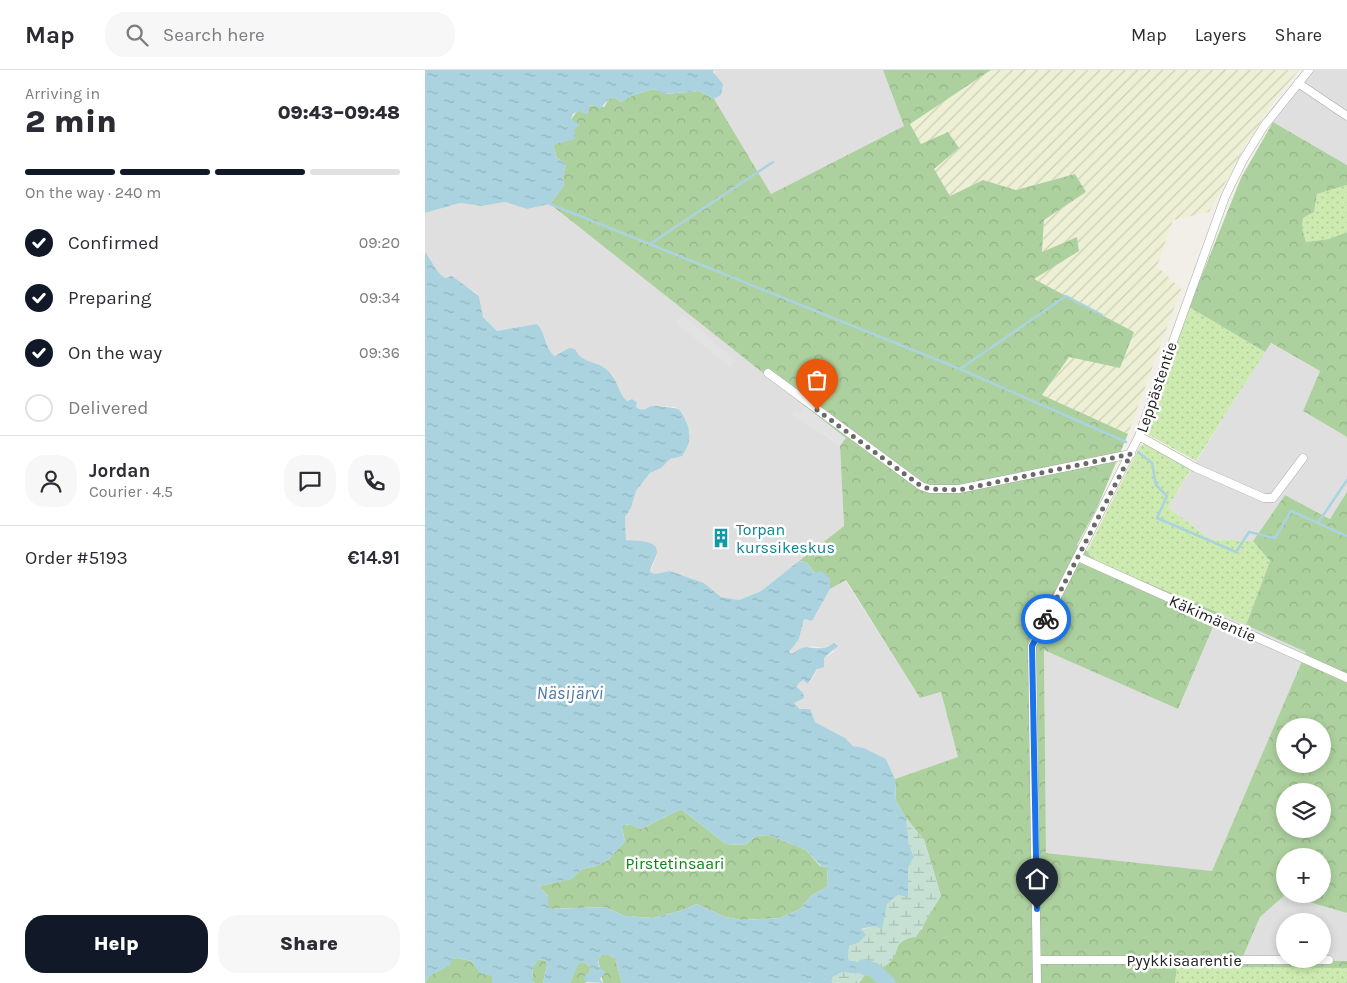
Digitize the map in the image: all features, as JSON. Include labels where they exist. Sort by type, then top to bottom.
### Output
[{"type":"street","name":"Leppästentie","points":[[1037,983],[1032,646],[1139,436],[1225,197],[1243,160],[1265,126],[1309,70]]},
{"type":"street","points":[[1298,83],[1347,116]]},
{"type":"street","points":[[768,372],[914,480],[930,489],[959,490],[1131,454]]},
{"type":"street","points":[[1139,436],[1196,468],[1264,498],[1273,498],[1303,458]]},
{"type":"street","name":"Käkimäentie","points":[[1078,557],[1347,678]]},
{"type":"street","name":"Pyykkisaarentie","points":[[1038,960],[1276,960]]},
{"type":"shaded area","points":[[714,70],[883,70],[904,126],[771,194],[714,103],[714,99],[721,95]]},
{"type":"shaded area","points":[[1313,70],[1347,70],[1347,165],[1273,122]]},
{"type":"shaded area","points":[[505,202],[527,209],[550,204],[806,407],[800,415],[840,446],[844,526],[761,591],[739,600],[721,597],[704,583],[670,571],[655,574],[650,572],[657,555],[633,541],[626,540],[625,517],[631,508],[636,491],[650,473],[675,456],[690,433],[682,413],[675,407],[653,406],[646,410],[639,410],[636,407],[637,402],[632,399],[627,401],[621,396],[613,375],[605,368],[583,360],[569,348],[555,356],[550,352],[541,328],[537,324],[497,331],[483,317],[479,295],[452,277],[445,278],[434,270],[431,259],[425,252],[425,213],[460,203],[482,206]]},
{"type":"shaded area","points":[[683,315],[735,360],[730,367],[676,323]]},
{"type":"shaded area","points":[[1270,343],[1320,371],[1303,411],[1347,437],[1347,492],[1331,519],[1285,495],[1253,541],[1210,539],[1168,507]]},
{"type":"shaded area","points":[[806,407],[846,438],[840,446],[824,433],[822,435],[791,415],[795,409],[801,413]]},
{"type":"shaded area","points":[[845,580],[920,698],[941,692],[959,757],[895,779],[886,759],[864,748],[853,746],[845,738],[815,722],[794,703],[799,683],[803,680],[809,684],[824,658],[834,652],[834,643],[823,648],[811,646],[791,655],[790,649],[799,639],[804,619],[812,621],[830,589]]},
{"type":"shaded area","points":[[1219,613],[1307,652],[1278,718],[1276,718],[1276,724],[1212,872],[1046,853],[1044,649],[1178,709]]},
{"type":"shaded area","points":[[1276,903],[1313,903],[1347,913],[1347,961],[1331,961],[1331,913],[1276,913],[1276,960],[1242,960],[1260,917]]},
{"type":"green space","points":[[883,70],[991,70],[910,124],[921,144],[948,132],[959,148],[934,169],[950,196],[983,180],[1016,190],[1075,174],[1086,192],[1044,220],[1042,252],[1077,237],[1079,251],[1034,279],[1134,332],[1120,368],[1069,357],[1042,395],[1128,434],[1097,508],[1077,545],[1087,551],[1093,560],[1219,613],[1178,709],[1044,650],[1046,853],[1212,871],[1276,722],[1276,773],[1331,773],[1331,718],[1278,718],[1306,652],[1246,625],[1270,561],[1253,541],[1285,495],[1330,519],[1347,492],[1347,913],[1313,903],[1331,903],[1331,848],[1276,848],[1276,903],[1260,917],[1242,959],[1276,960],[1276,968],[1177,967],[1175,983],[859,983],[866,973],[893,958],[896,945],[922,929],[927,915],[941,896],[924,840],[906,818],[896,801],[895,779],[958,757],[941,692],[920,698],[846,580],[830,589],[830,579],[815,573],[806,562],[799,561],[844,526],[840,446],[845,438],[550,204],[564,185],[563,176],[566,164],[557,158],[553,145],[560,142],[575,114],[587,106],[604,107],[609,99],[614,97],[621,102],[633,95],[653,89],[665,94],[699,91],[714,99],[771,194],[904,126]]},
{"type":"green space","points":[[991,70],[1299,70],[1277,96],[1244,148],[1209,212],[1173,220],[1157,266],[1181,289],[1128,434],[1042,396],[1069,356],[1134,332],[1034,279],[1042,253],[1044,220],[1086,192],[1075,174],[1015,190],[983,180],[949,196],[933,169],[959,148],[921,144],[910,124]]},
{"type":"green space","points":[[1273,122],[1347,165],[1347,185],[1317,194],[1314,212],[1303,218],[1302,228],[1306,242],[1329,239],[1347,232],[1347,437],[1303,411],[1320,371],[1271,343],[1265,352],[1189,307],[1241,178]]},
{"type":"green space","points":[[1347,185],[1347,232],[1329,239],[1306,242],[1302,228],[1303,218],[1314,212],[1317,194]]},
{"type":"green space","points":[[1189,307],[1265,352],[1196,461],[1147,434]]},
{"type":"green space","points":[[1147,443],[1191,469],[1168,507],[1210,539],[1253,541],[1270,561],[1246,625],[1093,560],[1087,551],[1140,446]]},
{"type":"green space","name":"Pirstetinsaari","points":[[681,809],[726,844],[745,845],[756,836],[769,835],[806,850],[820,866],[828,867],[827,887],[811,896],[800,909],[780,918],[742,920],[725,917],[697,904],[680,911],[653,918],[625,916],[605,907],[548,909],[548,896],[539,886],[571,879],[582,869],[596,866],[608,860],[625,841],[622,828],[629,824],[641,829]]},
{"type":"green space","points":[[906,818],[924,840],[941,896],[916,937],[902,941],[895,956],[888,964],[868,973],[859,983],[831,983],[833,976],[843,972],[857,974],[860,962],[848,960],[849,946],[858,943],[860,930],[875,926],[887,904],[898,895],[908,896],[908,868],[914,857],[909,845]]},
{"type":"green space","points":[[601,955],[609,955],[615,958],[622,983],[603,983],[598,959]]},
{"type":"green space","points":[[457,958],[471,961],[483,974],[489,973],[492,976],[492,983],[425,983],[429,976],[449,965],[452,959]]},
{"type":"green space","points":[[539,959],[546,961],[547,965],[543,983],[535,983],[532,981],[533,966]]},
{"type":"green space","points":[[1331,961],[1347,961],[1347,968],[1331,968]]},
{"type":"green space","points":[[584,962],[591,967],[586,983],[570,983],[578,963]]},
{"type":"green space","points":[[1177,967],[1347,968],[1347,983],[1175,983]]},
{"type":"water","points":[[425,70],[714,70],[713,72],[723,84],[721,95],[714,99],[699,91],[665,94],[653,89],[633,95],[621,102],[614,97],[609,99],[600,109],[590,105],[588,115],[579,111],[573,114],[571,119],[580,125],[574,129],[575,139],[553,145],[557,158],[566,164],[563,176],[564,185],[550,204],[527,209],[505,202],[482,206],[460,203],[425,213]]},
{"type":"water","name":"Näsijärvi","points":[[425,252],[445,278],[452,276],[479,296],[483,317],[497,331],[537,324],[551,353],[555,356],[569,348],[575,349],[585,360],[602,366],[610,373],[627,401],[632,399],[637,402],[636,407],[639,409],[643,410],[656,406],[674,408],[681,412],[689,433],[689,441],[682,456],[670,459],[661,468],[650,473],[636,491],[631,508],[625,517],[626,540],[647,542],[655,546],[657,550],[650,572],[655,574],[670,571],[704,583],[721,597],[739,600],[761,591],[799,561],[806,562],[815,573],[822,571],[830,579],[830,589],[812,621],[804,619],[799,639],[789,652],[792,654],[805,647],[824,648],[834,643],[838,646],[824,658],[824,667],[817,669],[808,684],[803,680],[799,683],[797,687],[803,693],[804,698],[794,703],[800,709],[810,709],[815,722],[845,738],[853,746],[864,748],[886,759],[895,779],[896,801],[906,818],[909,845],[914,857],[908,868],[908,897],[898,895],[887,904],[882,929],[875,926],[861,929],[866,935],[858,943],[849,946],[848,960],[860,962],[863,967],[857,974],[843,972],[833,976],[831,983],[622,983],[615,958],[609,955],[601,955],[598,959],[599,967],[606,972],[600,979],[603,983],[585,982],[584,976],[589,973],[591,967],[584,962],[578,964],[570,983],[543,983],[547,965],[546,961],[540,959],[533,967],[532,981],[535,983],[492,983],[492,976],[480,973],[471,961],[457,958],[452,959],[450,965],[429,976],[425,983]],"holes":[[[681,809],[726,844],[745,845],[756,836],[769,835],[806,850],[821,866],[828,867],[827,887],[811,896],[800,909],[780,918],[742,920],[725,917],[697,904],[680,911],[653,918],[625,916],[605,907],[549,909],[548,896],[539,886],[571,879],[582,869],[596,866],[608,860],[625,841],[622,829],[628,824],[641,829]]]},
{"type":"waterway","points":[[650,244],[773,162]]},
{"type":"waterway","points":[[550,204],[960,369],[1126,442]]},
{"type":"waterway","points":[[960,369],[1066,296],[1102,315]]},
{"type":"waterway","points":[[1138,452],[1152,463],[1156,485],[1167,496],[1157,518],[1236,552],[1249,532],[1275,538],[1291,511],[1347,536]]},
{"type":"waterway","points":[[1318,523],[1347,480]]},
{"type":"waterway","points":[[863,967],[874,970],[888,983]]},
{"type":"way so far","points":[[817,410],[921,486],[930,489],[959,490],[1131,454],[1046,619]]},
{"type":"place","name":"Torpan kurssikeskus","points":[[721,538]]},
{"type":"route","points":[[1037,909],[1032,646],[1046,619]]}]
